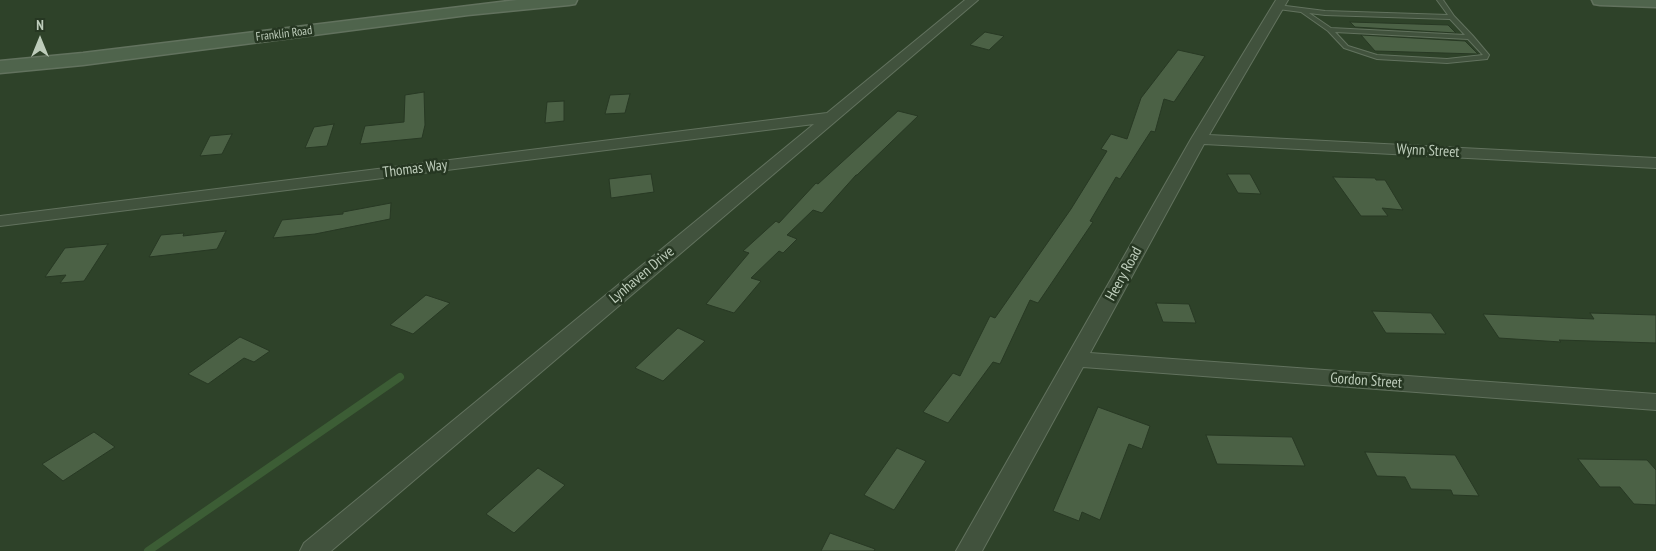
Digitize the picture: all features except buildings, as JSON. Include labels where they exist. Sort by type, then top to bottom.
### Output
[{"type":"main road","name":"Franklin Road","points":[[0,67],[83,59],[521,2],[569,0]]},
{"type":"main road","points":[[1600,0],[1656,2]]},
{"type":"street","name":"Lynhaven Drive","points":[[312,551],[972,0]]},
{"type":"street","name":"Heery Road","points":[[969,551],[1200,139],[1280,4]]},
{"type":"street","name":"Thomas Way","points":[[0,221],[830,117]]},
{"type":"street","name":"Wynn Street","points":[[1200,139],[1656,163]]},
{"type":"street","name":"Gordon Street","points":[[1076,359],[1656,402]]},
{"type":"lane","points":[[1280,4],[1304,12],[1330,30],[1346,47],[1377,57],[1447,61],[1485,58],[1486,55],[1452,17],[1440,0]]},
{"type":"lane","points":[[1304,12],[1452,17]]},
{"type":"lane","points":[[1330,30],[1471,38]]},
{"type":"waterway","points":[[148,551],[400,377]]}]
